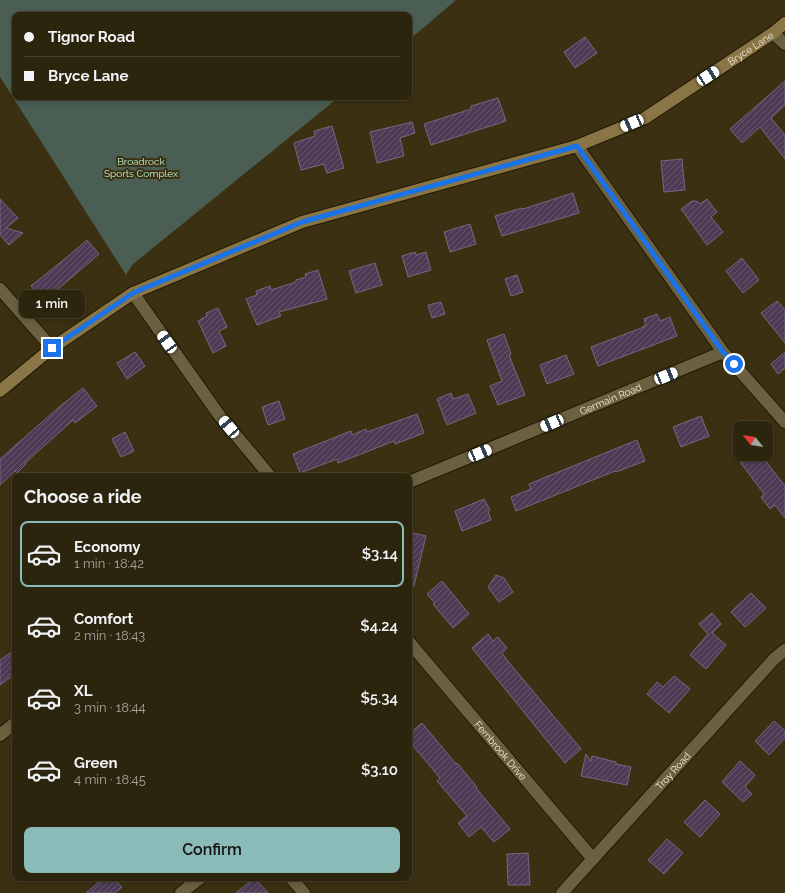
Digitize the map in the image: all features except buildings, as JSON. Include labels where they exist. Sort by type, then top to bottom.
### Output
[{"type":"street","name":"Bryce Lane","points":[[0,391],[52,348],[133,293],[302,222],[577,146],[645,118],[773,33],[785,23]]},
{"type":"street","points":[[773,33],[785,44]]},
{"type":"street","points":[[577,146],[723,352],[785,422]]},
{"type":"street","points":[[0,289],[52,348]]},
{"type":"street","points":[[133,293],[218,415],[267,473]]},
{"type":"street","name":"Germain Road","points":[[412,481],[723,352]]},
{"type":"street","name":"Fernbrook Drive","points":[[412,646],[593,859]]},
{"type":"street","name":"Troy Road","points":[[562,893],[774,659],[785,650]]},
{"type":"street","points":[[0,735],[12,725]]},
{"type":"street","points":[[181,893],[196,881]]},
{"type":"street","points":[[294,881],[304,893]]},
{"type":"green space","name":"Broadrock Sports Complex","points":[[0,0],[456,0],[412,37],[412,12],[12,12],[12,96],[0,77]]},
{"type":"green space","name":"Broadrock Sports Complex","points":[[15,100],[335,100],[132,265],[126,275]]},
{"type":"route","points":[[52,348],[133,293],[302,222],[577,146],[723,352],[734,364]]}]
